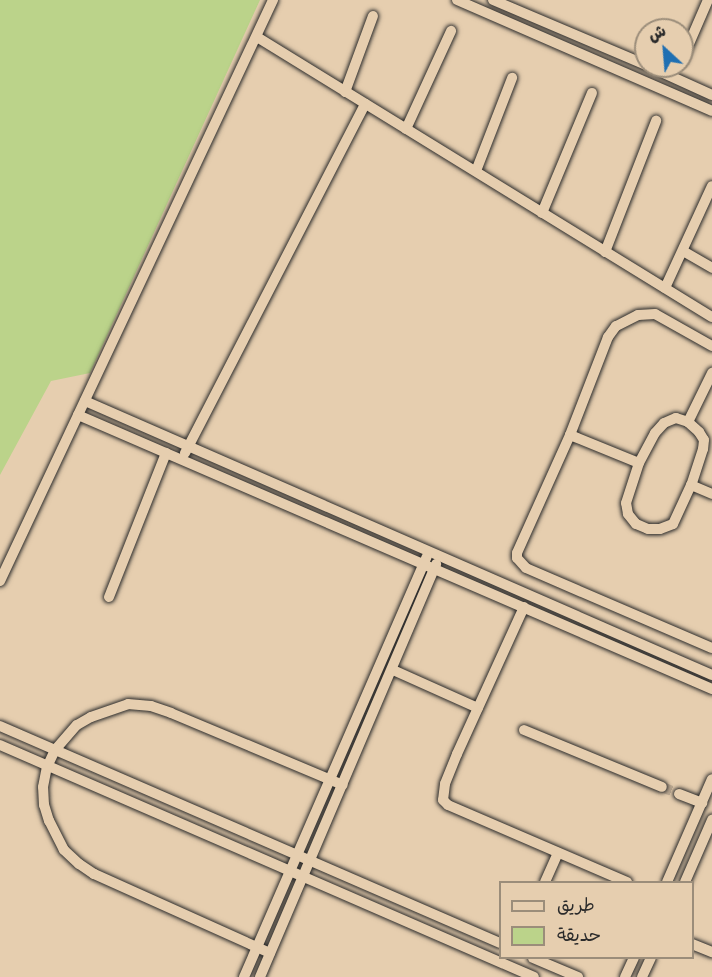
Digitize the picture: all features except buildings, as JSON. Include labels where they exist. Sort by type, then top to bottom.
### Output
[{"type":"street","points":[[0,581],[129,302],[273,0]]},
{"type":"street","points":[[457,0],[712,111]]},
{"type":"street","points":[[493,0],[634,60]]},
{"type":"street","points":[[694,29],[705,1]]},
{"type":"street","points":[[345,92],[373,16]]},
{"type":"street","points":[[406,129],[451,31]]},
{"type":"street","points":[[257,37],[712,317]]},
{"type":"street","points":[[476,171],[512,78]]},
{"type":"street","points":[[677,78],[712,95]]},
{"type":"street","points":[[542,213],[592,93]]},
{"type":"street","points":[[182,459],[365,104]]},
{"type":"street","points":[[605,252],[656,121]]},
{"type":"street","points":[[665,288],[712,186]]},
{"type":"street","points":[[683,251],[712,268]]},
{"type":"street","points":[[712,346],[655,314],[626,319],[609,337],[570,435],[519,546],[517,558],[526,568],[712,648]]},
{"type":"street","points":[[688,422],[712,373]]},
{"type":"street","points":[[85,401],[712,675]]},
{"type":"street","points":[[78,415],[712,689]]},
{"type":"street","points":[[676,418],[688,422],[704,440],[692,485],[673,524],[660,529],[648,529],[636,524],[628,514],[626,503],[639,463],[655,433],[664,423],[676,418]]},
{"type":"street","points":[[570,435],[639,463]]},
{"type":"street","points":[[109,597],[166,453]]},
{"type":"street","points":[[692,485],[712,494]]},
{"type":"street","points":[[244,977],[288,872],[434,554]]},
{"type":"street","points":[[260,977],[393,670],[429,566]]},
{"type":"street","points":[[524,607],[445,784],[443,800],[448,805],[625,881]]},
{"type":"street","points":[[393,670],[478,708]]},
{"type":"street","points":[[270,953],[94,874],[79,864],[64,850],[49,821],[44,805],[43,787],[47,767],[64,738],[91,717],[128,704],[150,706],[344,784]]},
{"type":"street","points":[[0,726],[499,943]]},
{"type":"street","points":[[524,730],[662,787]]},
{"type":"street","points":[[0,745],[288,872],[499,957]]},
{"type":"street","points":[[667,881],[712,779]]},
{"type":"street","points":[[679,794],[702,803]]},
{"type":"street","points":[[685,881],[712,820]]},
{"type":"street","points":[[545,881],[558,852]]},
{"type":"street","points":[[694,944],[712,952]]},
{"type":"street","points":[[538,959],[578,977]]},
{"type":"street","points":[[626,977],[633,959]]},
{"type":"street","points":[[642,977],[650,959]]},
{"type":"street","points":[[509,961],[534,977]]},
{"type":"green space","points":[[0,0],[260,0],[90,373],[51,381],[0,475]]},
{"type":"tunnel","points":[[662,787],[679,794]]}]
